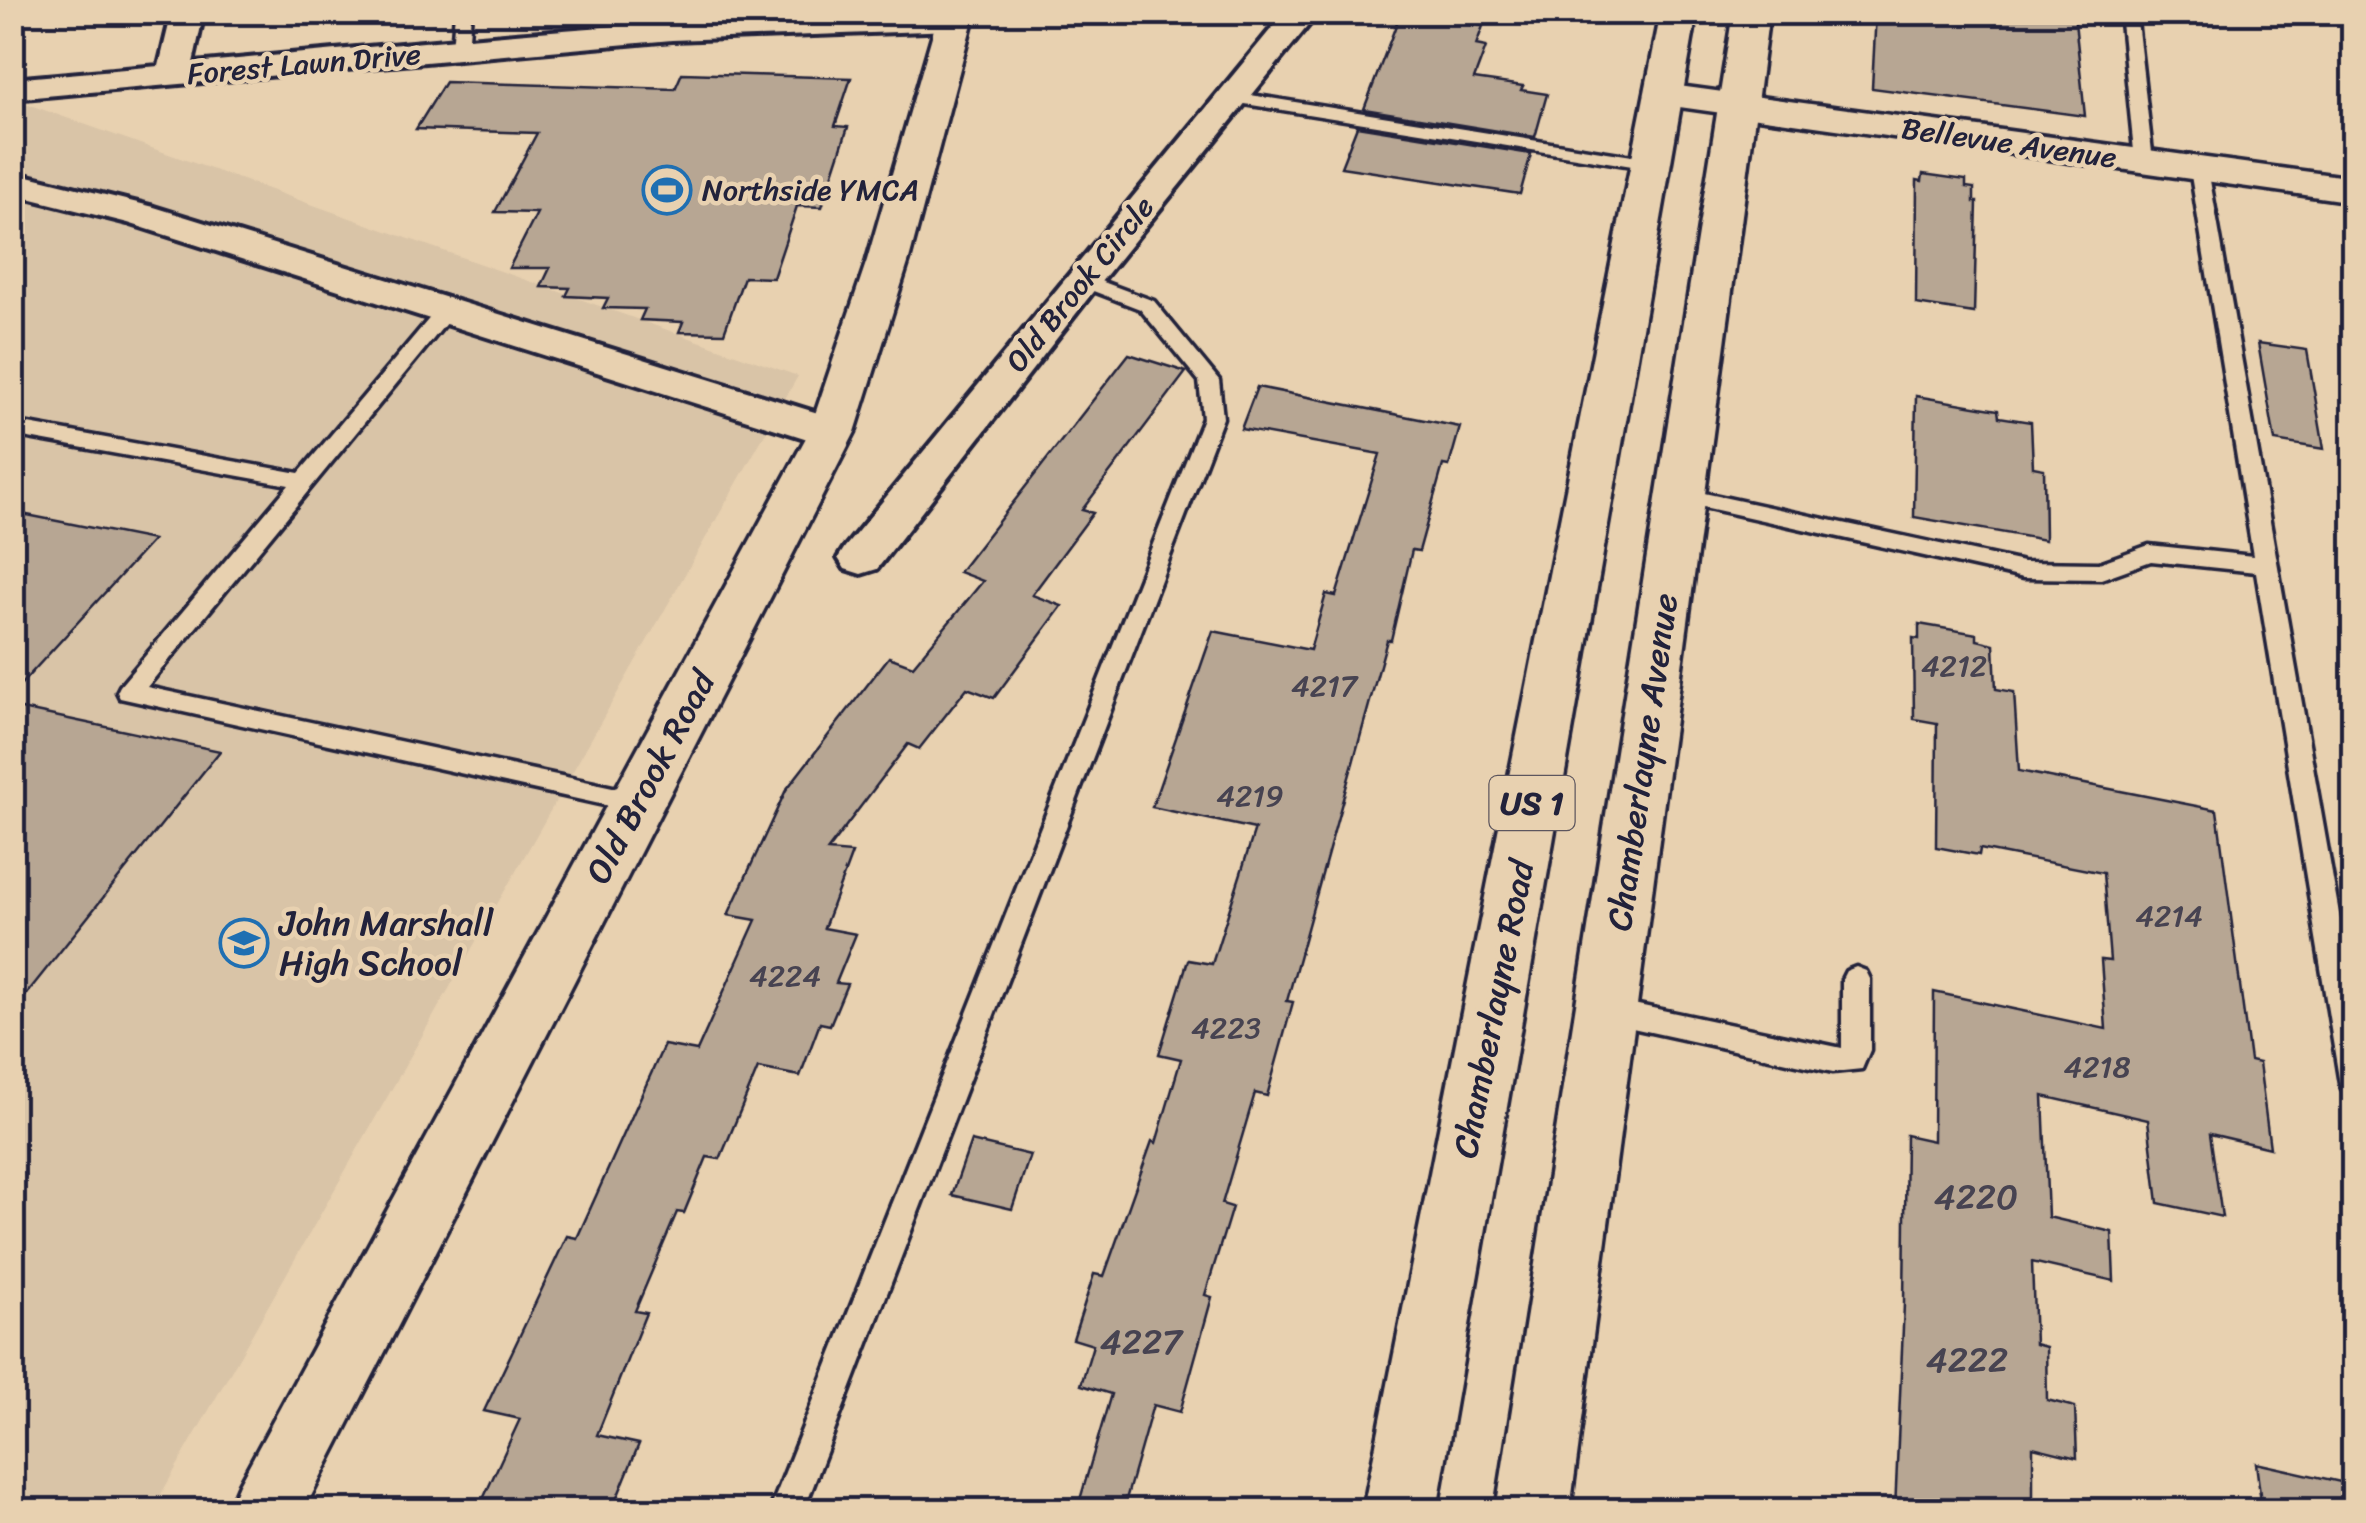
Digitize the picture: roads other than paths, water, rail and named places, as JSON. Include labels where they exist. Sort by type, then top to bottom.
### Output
[{"type":"main road","name":"US 1","points":[[1664,96],[1680,12]]},
{"type":"main road","name":"Chamberlayne Avenue","points":[[1533,1510],[1751,12]]},
{"type":"main road","name":"Old Brook Road","points":[[264,1510],[832,432],[888,260],[956,16]]},
{"type":"main road","name":"Bellevue Avenue","points":[[1664,96],[2354,190]]},
{"type":"main road","name":"Chamberlayne Road","points":[[1400,1510],[1664,96]]},
{"type":"street","points":[[174,75],[188,12]]},
{"type":"street","name":"Old Brook Circle","points":[[860,558],[1303,12]]},
{"type":"street","name":"Forest Lawn Drive","points":[[12,89],[672,30],[956,16]]},
{"type":"street","points":[[12,183],[142,215],[832,432]]},
{"type":"lane","points":[[460,50],[463,12]]},
{"type":"lane","points":[[2128,12],[2144,161]]},
{"type":"lane","points":[[1232,98],[1651,164]]},
{"type":"lane","points":[[2199,169],[2354,1084]]},
{"type":"lane","points":[[788,1510],[1212,418],[1209,380],[1147,305],[1082,280]]},
{"type":"lane","points":[[446,312],[128,692],[636,802]]},
{"type":"lane","points":[[12,428],[304,481]]},
{"type":"lane","points":[[1681,495],[2023,570],[2101,571],[2148,552],[2266,566]]},
{"type":"lane","points":[[1606,1010],[1833,1060],[1852,1060],[1856,1050],[1856,979]]},
{"type":"place","name":"Northside YMCA","points":[[667,190]]},
{"type":"place","name":"John Marshall High School","points":[[244,943]]}]
